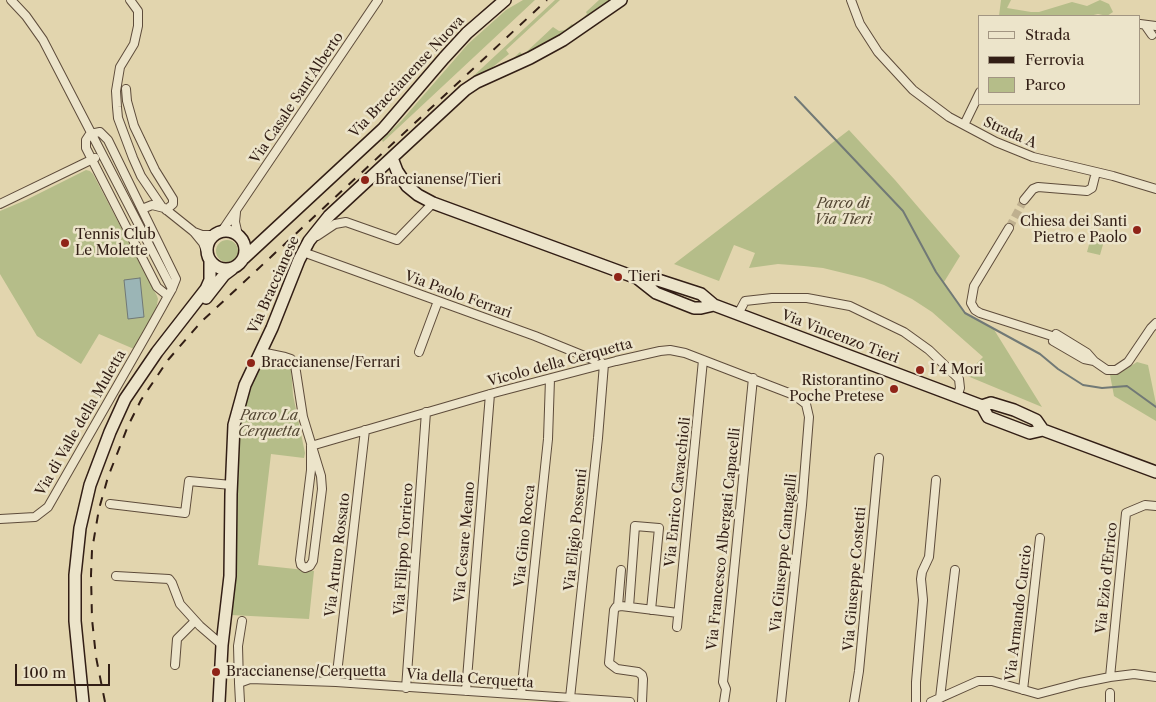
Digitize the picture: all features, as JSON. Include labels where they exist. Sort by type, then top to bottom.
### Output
[{"type":"street","points":[[11,0],[26,16],[43,40],[164,274],[170,292]]},
{"type":"street","points":[[130,0],[138,11],[138,26],[134,44],[120,67],[116,91],[117,112],[125,137],[141,176],[164,208],[194,232],[203,243],[209,258],[220,269],[232,269]]},
{"type":"street","name":"Via Casale Sant'Alberto","points":[[218,233],[236,210],[378,0]]},
{"type":"street","name":"Via Braccianense Nuova","points":[[244,258],[383,129],[444,58],[467,34],[505,0]]},
{"type":"street","name":"Via Braccianese","points":[[219,702],[222,645],[230,576],[232,441],[238,407],[245,385],[309,241],[329,216],[464,90],[551,47],[621,0]]},
{"type":"street","name":"Strada A","points":[[851,0],[857,18],[867,36],[887,63],[923,99],[964,125],[996,142],[1033,157],[1156,189]]},
{"type":"street","points":[[1142,25],[1156,26]]},
{"type":"street","points":[[1142,25],[1152,35]]},
{"type":"street","points":[[126,89],[127,101],[134,126],[155,170],[173,199],[173,204],[164,208],[152,205],[142,209]]},
{"type":"street","points":[[964,125],[978,96]]},
{"type":"street","points":[[162,307],[157,288],[85,145],[90,134],[100,132],[108,140],[176,278],[170,292]]},
{"type":"street","points":[[0,204],[101,155]]},
{"type":"street","name":"Via Vincenzo Tieri","points":[[392,158],[407,186],[414,193],[433,203],[637,278],[664,281],[701,294],[714,305],[957,397],[982,406],[991,403],[995,404],[1034,419],[1043,430]]},
{"type":"street","points":[[1024,200],[1038,186],[1087,191],[1092,188],[1096,172]]},
{"type":"street","points":[[309,241],[331,226],[342,222],[397,240],[433,203]]},
{"type":"street","points":[[175,330],[211,294],[224,275],[240,264],[244,258],[246,249],[234,222],[236,210]]},
{"type":"street","points":[[1009,228],[974,286],[972,303],[975,310],[1055,337],[1056,334],[1087,352],[1094,361],[1107,370],[1116,370],[1128,362],[1156,323]]},
{"type":"street","points":[[194,232],[202,235],[230,231],[254,241],[266,237]]},
{"type":"street","points":[[83,702],[74,594],[78,544],[88,492],[98,461],[125,399],[136,381],[206,289],[210,280],[207,245],[218,233]]},
{"type":"street","name":"Via Paolo Ferrari","points":[[303,252],[535,336],[604,364]]},
{"type":"street","points":[[153,280],[172,269]]},
{"type":"street","name":"Via Vincenzo Tieri","points":[[637,278],[657,293],[694,308],[698,309],[714,305]]},
{"type":"street","points":[[657,293],[659,285],[664,281]]},
{"type":"street","points":[[157,288],[170,292]]},
{"type":"street","name":"Via di Valle della Muletta","points":[[0,519],[35,517],[48,507],[170,292]]},
{"type":"street","points":[[694,308],[700,302],[701,294]]},
{"type":"street","points":[[738,314],[745,301],[772,298],[807,298],[850,306],[904,332],[929,350],[959,379],[957,397]]},
{"type":"street","points":[[419,352],[438,301]]},
{"type":"street","name":"Vicolo della Cerquetta","points":[[311,446],[490,394],[665,350],[680,352],[753,378],[794,395],[805,402],[808,407]]},
{"type":"street","points":[[261,352],[286,357],[294,363],[301,407],[311,446],[320,471],[322,489],[313,562],[305,568],[300,566],[300,560],[312,466],[311,446]]},
{"type":"street","name":"Via Enrico Cavacchioli","points":[[677,627],[702,360]]},
{"type":"street","name":"Via Eligio Possenti","points":[[570,698],[598,438],[604,364]]},
{"type":"street","name":"Via Francesco Albergati Capacelli","points":[[724,702],[726,689],[723,682],[753,378]]},
{"type":"street","name":"Via Gino Rocca","points":[[521,694],[548,439],[550,379]]},
{"type":"street","name":"Via Cesare Meano","points":[[466,692],[490,394]]},
{"type":"street","points":[[990,418],[995,404]]},
{"type":"street","points":[[982,406],[990,418],[1030,433],[1043,430],[1156,472]]},
{"type":"street","name":"Via Giuseppe Cantagalli","points":[[781,702],[802,505],[809,417],[808,407]]},
{"type":"street","name":"Via Filippo Torriero","points":[[406,688],[426,412]]},
{"type":"street","points":[[1030,433],[1034,419]]},
{"type":"street","name":"Via Arturo Rossato","points":[[336,682],[365,430]]},
{"type":"street","name":"Via Giuseppe Costetti","points":[[854,702],[859,671],[879,458]]},
{"type":"street","points":[[916,702],[923,600],[921,579],[929,554],[936,480]]},
{"type":"street","points":[[110,504],[184,513],[189,481],[231,486]]},
{"type":"street","name":"Via Ezio d'Errico","points":[[1110,678],[1126,513],[1145,505],[1156,506]]},
{"type":"street","points":[[629,607],[634,526],[659,528],[651,610]]},
{"type":"street","name":"Via Armando Curcio","points":[[1023,690],[1040,538]]},
{"type":"street","points":[[621,570],[618,606],[614,612],[608,661],[614,668],[638,672],[642,675],[642,702]]},
{"type":"street","points":[[940,698],[954,570]]},
{"type":"street","points":[[116,576],[169,579],[180,604],[195,621],[222,645]]},
{"type":"street","points":[[618,606],[678,613]]},
{"type":"street","points":[[175,664],[177,639],[195,621]]},
{"type":"street","points":[[240,702],[238,646],[242,621]]},
{"type":"street","points":[[932,702],[982,680],[1043,694],[1080,683],[1134,674],[1156,677]]},
{"type":"street","name":"Via della Cerquetta","points":[[239,684],[250,680],[336,682],[466,692],[498,698],[521,694],[630,702]]},
{"type":"street","points":[[1110,693],[1110,702]]},
{"type":"green space","points":[[523,0],[535,0],[383,142],[382,140],[402,120],[468,44],[506,10]]},
{"type":"green space","points":[[555,0],[560,0],[506,50],[509,54],[489,70],[467,82]]},
{"type":"green space","points":[[599,0],[614,0],[575,29],[507,64],[520,52],[523,55],[553,27],[559,31],[565,30],[572,24],[574,26]]},
{"type":"green space","points":[[1001,0],[1011,0],[1007,8],[1039,12],[1072,2],[1087,6],[1100,0],[1109,4],[1113,12],[1108,15],[999,15]]},
{"type":"green space","name":"Parco di Via Tieri","points":[[849,130],[960,256],[944,282],[965,313],[993,328],[1042,407],[965,375],[983,357],[932,312],[912,299],[884,285],[823,268],[778,264],[749,268],[755,253],[734,245],[719,281],[674,264]]},
{"type":"green space","name":"Tennis Club Le Molette","points":[[86,170],[93,174],[158,299],[156,310],[134,349],[99,334],[81,364],[37,336],[0,274],[0,211]]},
{"type":"green space","points":[[1093,230],[1106,234],[1100,255],[1087,252]]},
{"type":"green space","points":[[227,240],[237,247],[238,251],[231,261],[227,262],[217,255],[216,251],[223,241]]},
{"type":"green space","name":"Parco La Cerquetta","points":[[279,359],[291,367],[293,395],[305,453],[304,458],[271,454],[258,565],[314,571],[309,619],[231,615],[235,586],[236,429],[244,403],[261,366],[269,360]]},
{"type":"green space","points":[[1137,362],[1148,365],[1156,404],[1156,421],[1114,396],[1110,375],[1120,373]]},
{"type":"water","points":[[140,278],[144,317],[128,319],[124,280]]},
{"type":"waterway","points":[[795,97],[903,211],[936,272],[965,313],[1040,354],[1058,369],[1083,385],[1102,388],[1127,386],[1156,407]]},
{"type":"tunnel","points":[[1009,228],[1024,200]]},
{"type":"railway","points":[[105,702],[96,657],[92,619],[92,550],[99,509],[108,477],[128,426],[141,400],[168,360],[201,322],[547,0]]},
{"type":"place","name":"Braccianense/Tieri","points":[[365,180]]},
{"type":"place","name":"Chiesa dei Santi Pietro e Paolo","points":[[1137,230]]},
{"type":"place","name":"Tennis Club Le Molette","points":[[65,243]]},
{"type":"place","name":"Tieri","points":[[618,277]]},
{"type":"place","name":"Braccianense/Ferrari","points":[[251,363]]},
{"type":"place","name":"I 4 Mori","points":[[920,370]]},
{"type":"place","name":"Ristorantino Poche Pretese","points":[[894,389]]},
{"type":"place","name":"Braccianense/Cerquetta","points":[[216,672]]}]
